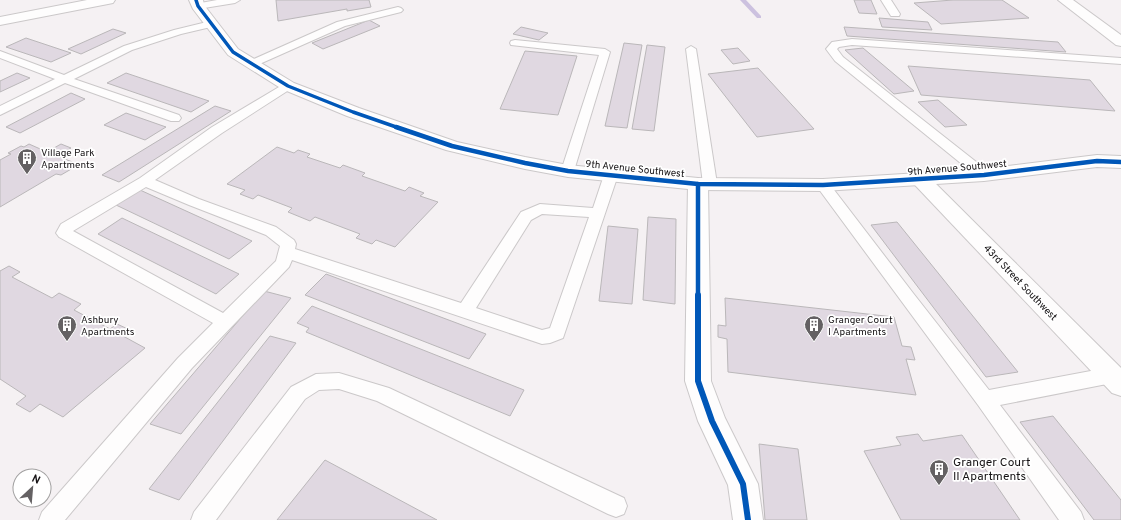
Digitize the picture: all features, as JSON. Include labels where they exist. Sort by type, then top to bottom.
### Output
[{"type":"street","points":[[0,21],[108,0]]},
{"type":"street","points":[[1065,0],[1119,38]]},
{"type":"street","name":"9th Avenue Southwest","points":[[197,3],[233,52],[288,86],[353,112],[452,146],[525,163],[568,171],[704,184],[823,185],[984,175],[1097,161],[1121,162]]},
{"type":"street","name":"43rd Street Southwest","points":[[921,180],[1116,380]]},
{"type":"street","points":[[704,184],[698,382],[712,421],[743,484],[748,520]]},
{"type":"lane","points":[[197,3],[235,0]]},
{"type":"lane","points":[[886,0],[895,14]]},
{"type":"lane","points":[[251,64],[341,24],[398,10]]},
{"type":"lane","points":[[0,111],[128,48],[178,32],[211,24]]},
{"type":"lane","points":[[984,175],[839,59],[832,50],[836,44],[852,42],[1121,61]]},
{"type":"lane","points":[[515,43],[605,52],[568,171]]},
{"type":"lane","points":[[691,49],[704,184]]},
{"type":"lane","points":[[0,54],[64,79],[175,118]]},
{"type":"lane","points":[[225,322],[64,233],[66,228],[145,181],[217,130],[288,86]]},
{"type":"lane","points":[[286,252],[542,337],[550,336],[556,333],[611,175]]},
{"type":"lane","points":[[50,520],[185,363],[283,263],[288,244],[271,231],[194,202],[145,181]]},
{"type":"lane","points":[[823,185],[907,298],[985,399],[1073,520]]},
{"type":"lane","points":[[465,312],[526,216],[540,209],[598,213]]},
{"type":"lane","points":[[985,399],[1116,380]]},
{"type":"lane","points":[[202,520],[298,393],[316,382],[339,381],[382,394],[616,506]]},
{"type":"building","points":[[276,0],[369,0],[371,7],[347,11],[347,9],[278,21]]},
{"type":"building","points":[[854,0],[871,0],[877,14],[859,13]]},
{"type":"building","points":[[953,0],[1002,0],[1029,18],[941,24],[914,3]]},
{"type":"building","points":[[879,18],[928,22],[932,30],[882,27]]},
{"type":"building","points":[[369,20],[380,26],[323,49],[312,43]]},
{"type":"building","points":[[521,27],[548,33],[539,40],[513,34]]},
{"type":"building","points":[[844,27],[1058,42],[1066,52],[847,36]]},
{"type":"building","points":[[113,29],[126,33],[81,54],[68,49]]},
{"type":"building","points":[[26,38],[71,53],[51,62],[6,47]]},
{"type":"building","points":[[624,43],[642,45],[627,128],[605,126]]},
{"type":"building","points":[[647,45],[665,47],[654,131],[632,129]]},
{"type":"building","points":[[738,48],[750,61],[733,64],[721,50]]},
{"type":"building","points":[[863,48],[914,91],[894,94],[845,50]]},
{"type":"building","points":[[525,51],[577,56],[558,115],[500,109]]},
{"type":"building","points":[[908,66],[1090,80],[1115,111],[921,95]]},
{"type":"building","points":[[758,68],[814,129],[757,137],[708,74]]},
{"type":"building","points":[[17,73],[30,78],[0,92],[0,81]]},
{"type":"building","points":[[126,73],[209,101],[191,112],[107,83]]},
{"type":"building","points":[[71,93],[85,99],[20,133],[6,127]]},
{"type":"building","points":[[938,100],[967,125],[945,127],[918,102]]},
{"type":"building","points":[[215,106],[231,111],[119,182],[102,175]]},
{"type":"building","points":[[126,113],[166,127],[145,140],[104,125]]},
{"type":"building","name":"Village Park Apartments","points":[[29,144],[47,152],[61,144],[71,148],[57,156],[75,163],[69,166],[73,168],[61,175],[56,174],[0,207],[0,160],[11,154],[8,153],[21,146],[24,147]]},
{"type":"building","points":[[277,147],[294,153],[298,150],[310,154],[307,157],[340,168],[343,165],[365,173],[362,176],[405,191],[409,187],[424,193],[420,196],[438,202],[395,247],[376,240],[372,244],[356,238],[360,234],[315,217],[310,221],[288,212],[292,208],[258,195],[253,199],[240,194],[245,190],[227,184]]},
{"type":"building","points":[[140,190],[252,241],[229,259],[116,205]]},
{"type":"building","points":[[648,217],[676,219],[675,304],[643,300]]},
{"type":"building","points":[[122,218],[239,274],[216,294],[98,234]]},
{"type":"building","points":[[897,222],[1018,372],[986,377],[871,225]]},
{"type":"building","points":[[608,226],[638,229],[632,304],[599,301]]},
{"type":"building","name":"Ashbury Apartments","points":[[9,266],[20,272],[12,277],[52,298],[59,293],[81,304],[74,310],[110,329],[117,324],[130,330],[123,336],[145,348],[63,417],[40,404],[30,412],[16,404],[26,396],[0,379],[0,271]]},
{"type":"building","points":[[326,274],[486,334],[469,359],[305,295]]},
{"type":"building","points":[[264,291],[291,298],[181,434],[150,424]]},
{"type":"building","name":"Granger Court I Apartments","points":[[725,298],[894,317],[902,346],[911,347],[915,360],[906,359],[916,395],[728,372],[727,339],[718,337],[718,325],[726,326]]},
{"type":"building","points":[[312,306],[524,390],[510,416],[306,332],[309,328],[297,323]]},
{"type":"building","points":[[270,336],[296,343],[179,500],[149,489]]},
{"type":"building","points":[[1053,416],[1121,500],[1121,520],[1094,520],[1020,422]]},
{"type":"building","name":"Granger Court II Apartments","points":[[918,434],[923,441],[962,435],[1020,520],[901,520],[864,451],[901,445],[896,437]]},
{"type":"building","points":[[759,444],[798,449],[807,520],[765,520]]},
{"type":"building","points":[[325,460],[437,520],[277,520]]},
{"type":"waterway","points":[[743,0],[759,17]]},
{"type":"cycle path","points":[[196,0],[198,6],[233,52],[288,86],[353,112],[452,146],[525,163],[568,171],[698,184],[823,185],[984,175],[1097,161],[1121,162]]},
{"type":"cycle path","points":[[698,184],[698,381],[712,421],[743,484],[748,520]]},
{"type":"place","name":"Village Park Apartments","points":[[27,175]]},
{"type":"place","name":"Ashbury Apartments","points":[[67,342]]},
{"type":"place","name":"Granger Court I Apartments","points":[[814,342]]},
{"type":"place","name":"Granger Court II Apartments","points":[[939,486]]}]
